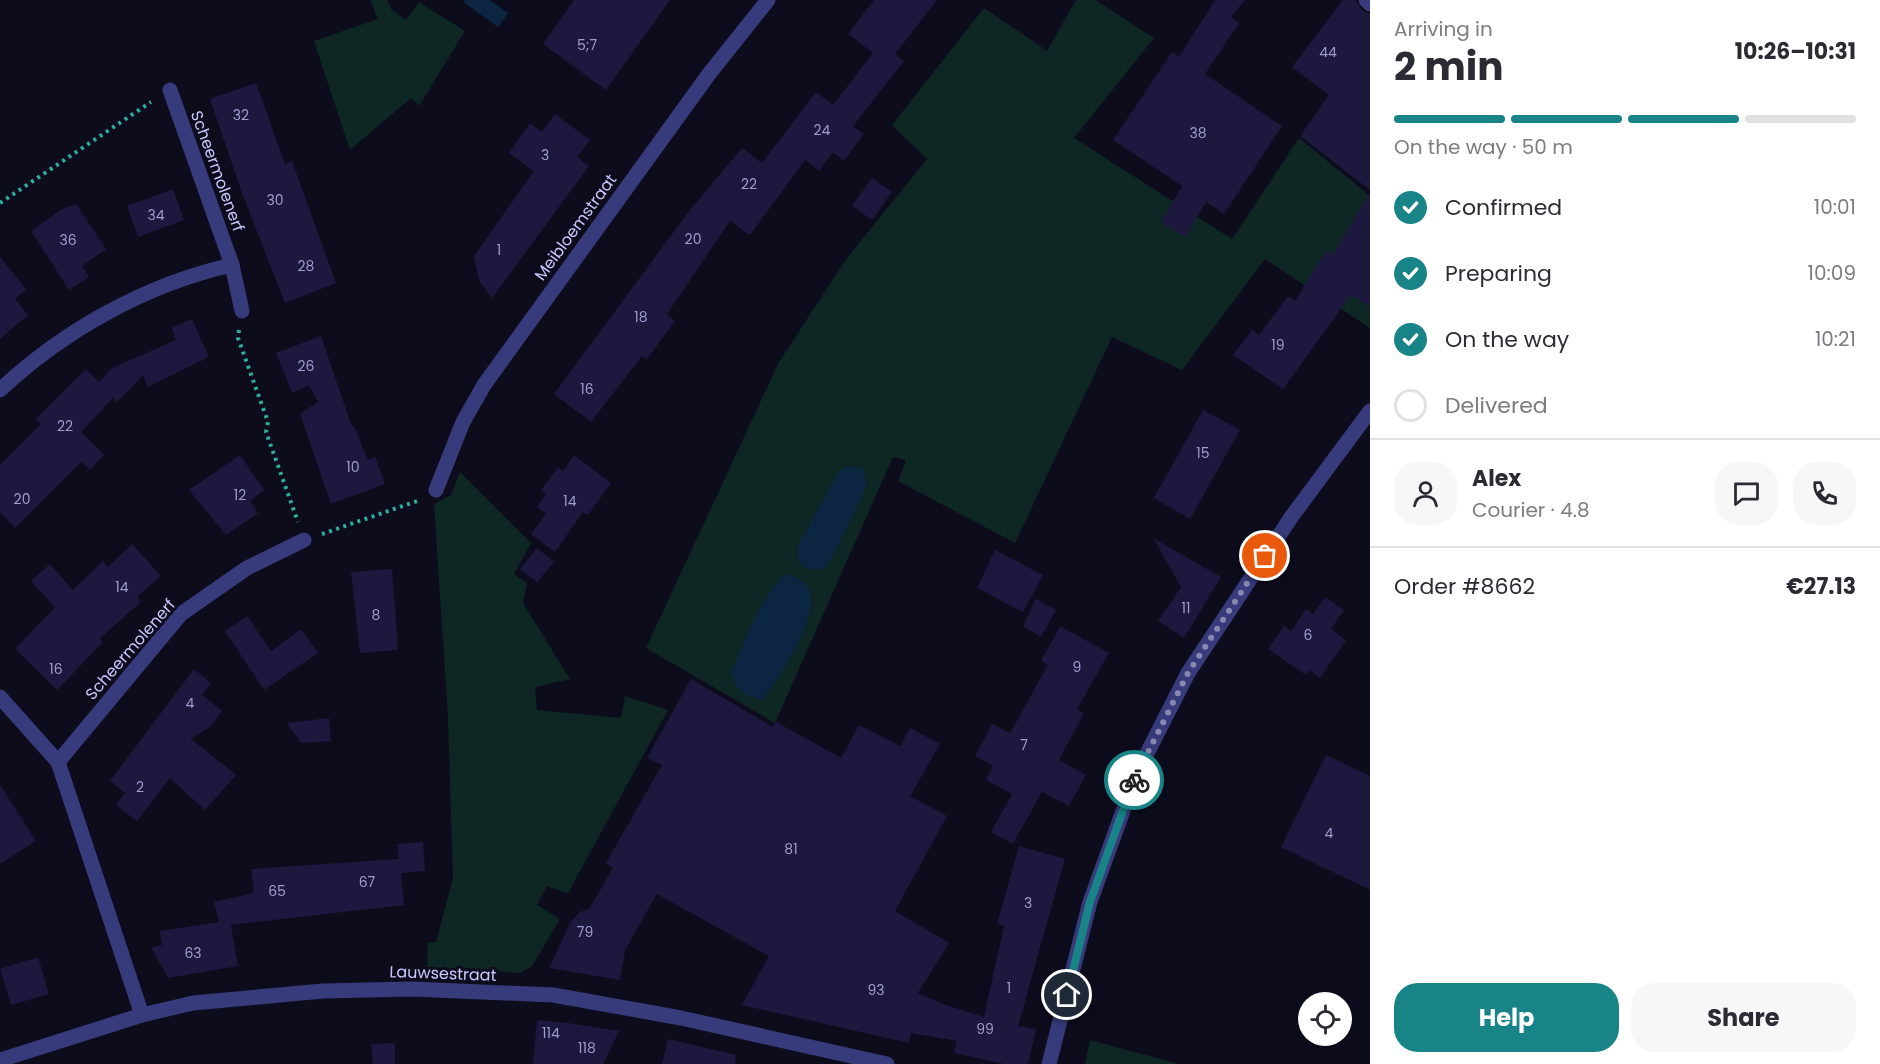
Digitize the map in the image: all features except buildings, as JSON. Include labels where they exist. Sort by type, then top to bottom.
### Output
[{"type":"street","name":"Meibloemstraat","points":[[436,490],[463,422],[484,385],[709,74],[768,0]]},
{"type":"street","points":[[1366,0],[1370,4]]},
{"type":"street","name":"Scheermolenerf","points":[[170,90],[232,265],[242,311]]},
{"type":"street","points":[[0,390],[36,359],[114,308],[195,273],[232,265]]},
{"type":"street","points":[[1049,1064],[1090,902],[1136,775],[1188,673],[1292,516],[1370,411]]},
{"type":"street","name":"Scheermolenerf","points":[[58,762],[181,614],[247,568],[304,540]]},
{"type":"street","points":[[0,697],[58,762],[142,1015]]},
{"type":"street","name":"Lauwsestraat","points":[[0,1060],[142,1015],[193,1003],[323,991],[412,988],[553,995],[681,1018],[886,1064]]},
{"type":"path","points":[[0,203],[170,90]]},
{"type":"path","points":[[242,311],[238,338],[268,422],[266,432],[304,540],[424,498],[436,490]]},
{"type":"green space","points":[[370,0],[387,0],[391,9],[406,20],[419,2],[465,31],[419,106],[411,98],[350,150],[314,41],[378,19]]},
{"type":"green space","points":[[1076,0],[1095,0],[1154,38],[1074,138],[1232,239],[1299,138],[1370,196],[1370,328],[1265,259],[1182,370],[1112,337],[1015,543],[898,481],[906,460],[893,457],[775,723],[646,648],[779,362],[847,258],[927,159],[892,125],[984,8],[1047,51]]},
{"type":"green space","points":[[460,472],[531,543],[514,574],[527,583],[523,603],[570,679],[535,687],[537,710],[621,718],[625,696],[668,710],[568,893],[547,886],[537,905],[560,919],[532,966],[520,973],[427,967],[428,942],[436,942],[453,878],[448,717],[434,504],[451,495]]},
{"type":"green space","points":[[1090,1040],[1179,1064],[1085,1064]]},
{"type":"water","points":[[465,0],[490,0],[508,13],[498,27],[463,2]]},
{"type":"water","points":[[848,466],[864,469],[866,487],[832,559],[824,569],[808,569],[799,562],[798,546],[840,470]]},
{"type":"water","points":[[785,575],[802,581],[810,591],[811,605],[799,640],[779,676],[762,700],[741,692],[731,672],[760,608]]},
{"type":"way so far","points":[[1134,780],[1188,673],[1265,556]]},
{"type":"route","points":[[1067,995],[1090,902],[1134,780]]}]
